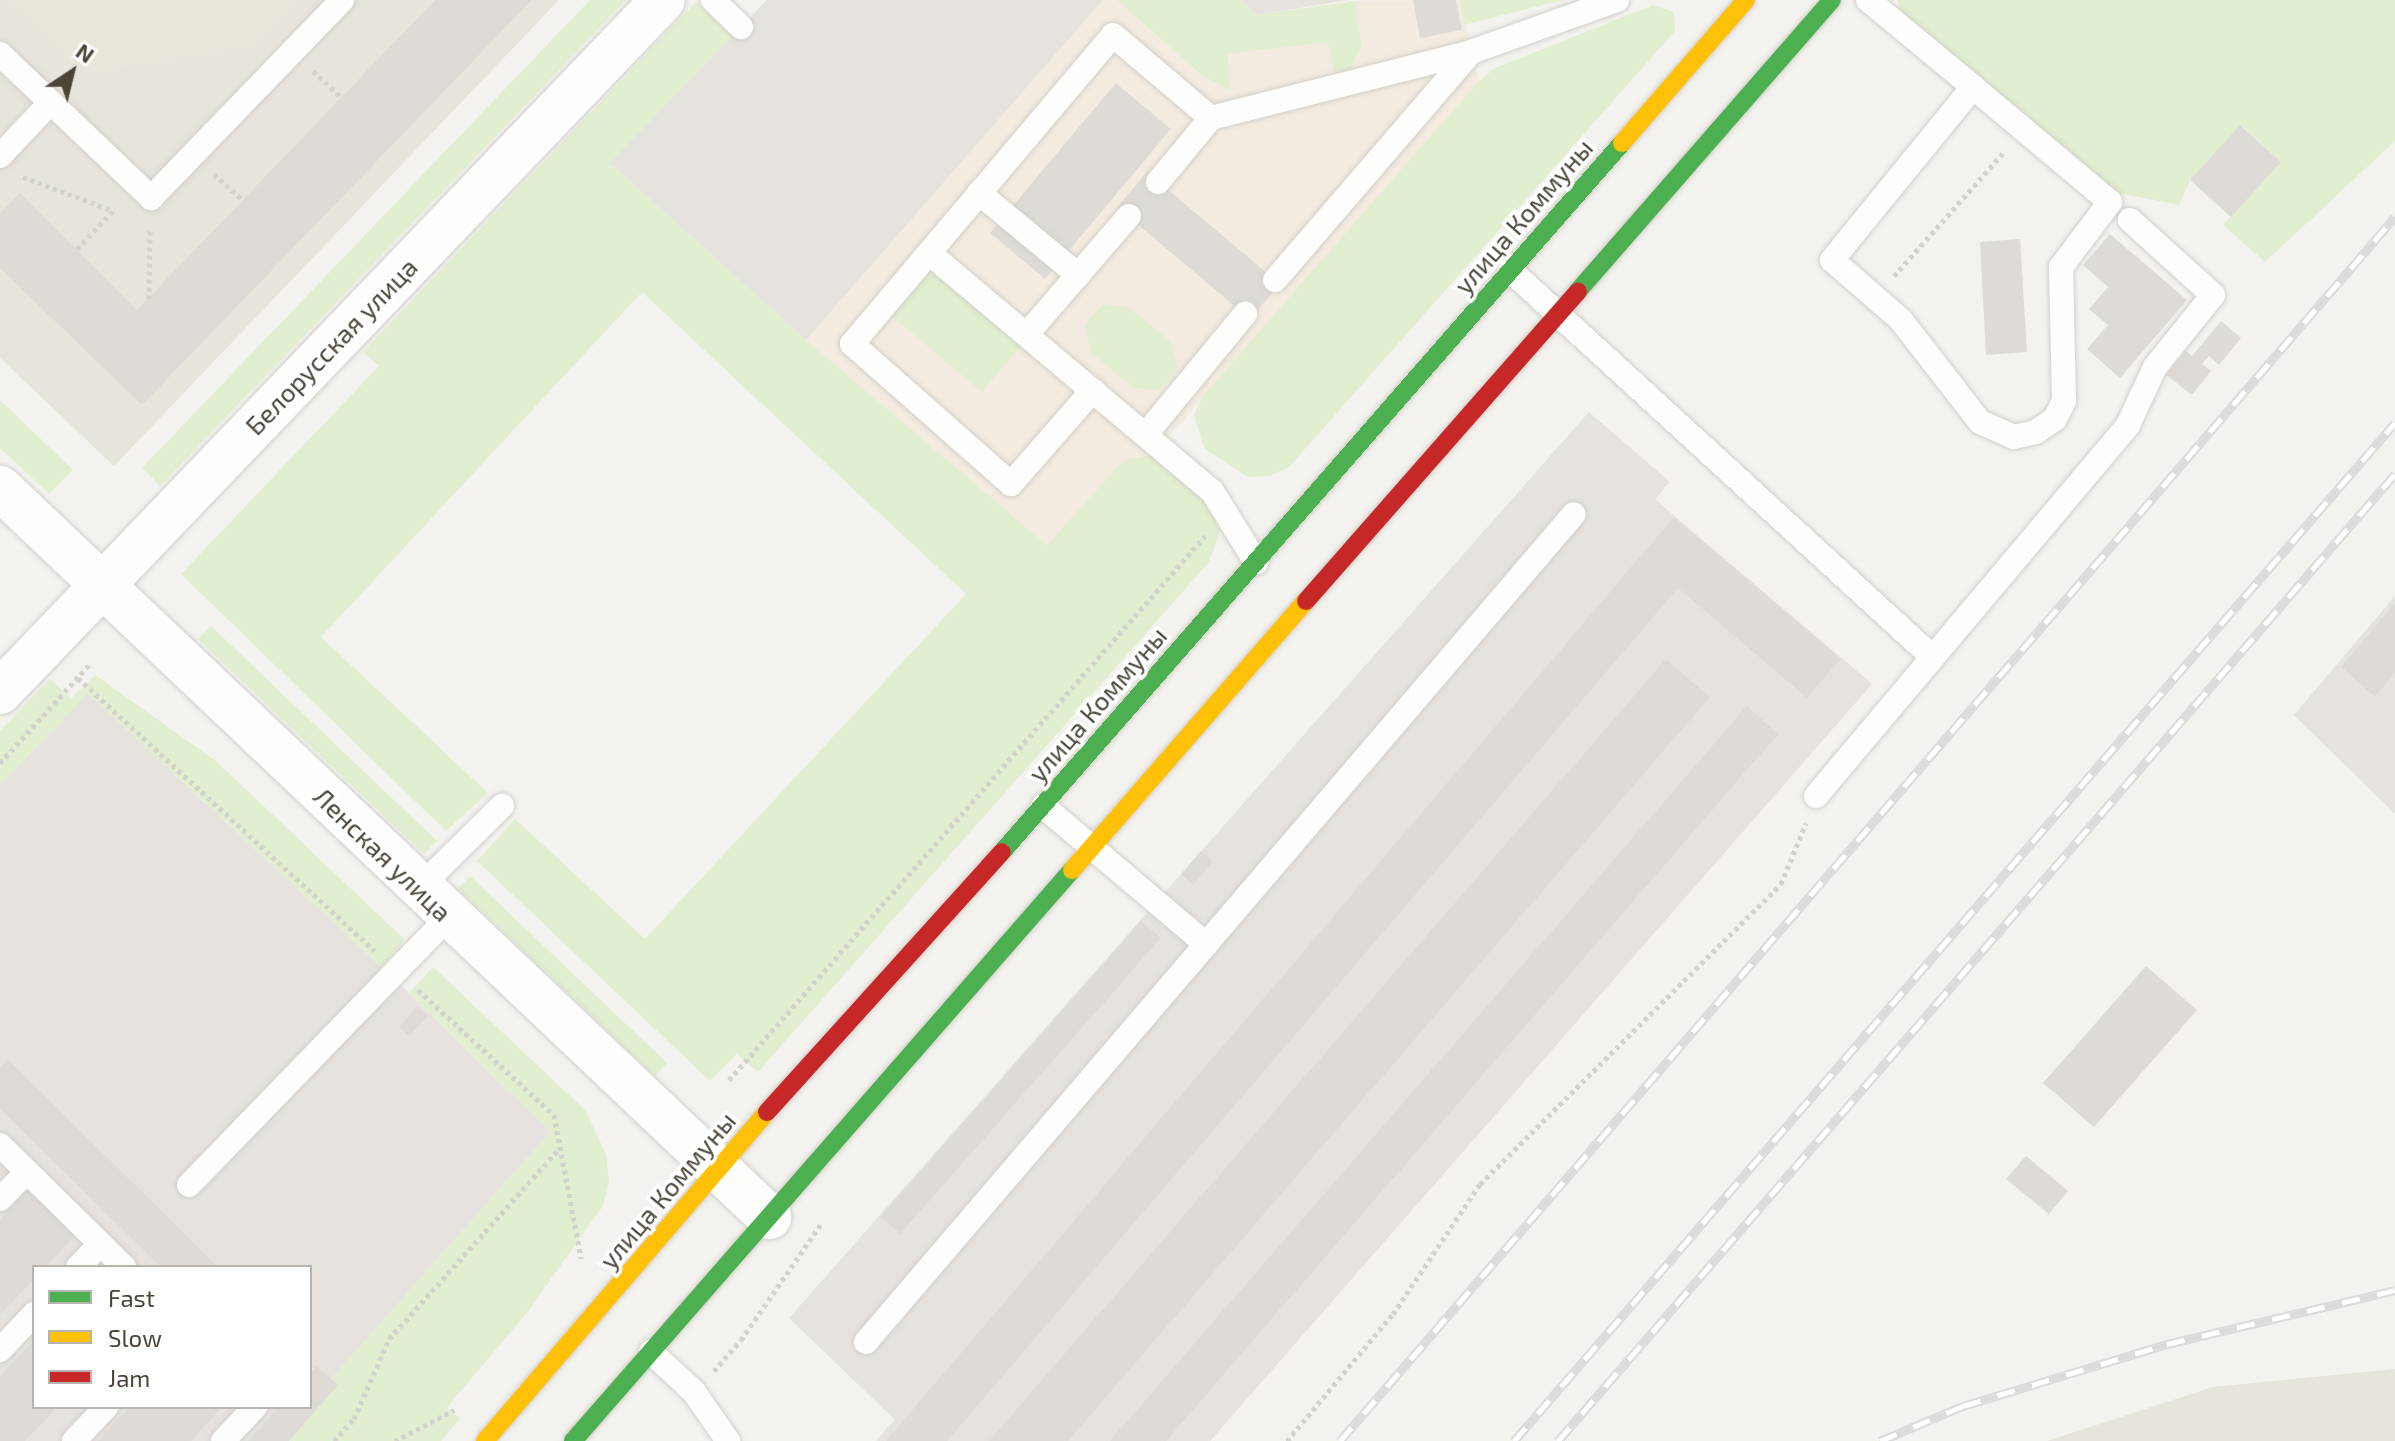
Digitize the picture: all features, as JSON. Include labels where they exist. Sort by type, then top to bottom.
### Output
[{"type":"street","name":"Белорусская улица","points":[[0,692],[663,0]]},
{"type":"street","name":"улица Коммуны","points":[[485,1441],[717,1171],[1043,806],[1746,0]]},
{"type":"street","points":[[573,1441],[1832,0]]},
{"type":"street","name":"Ленская улица","points":[[0,488],[434,903],[769,1217]]},
{"type":"lane","points":[[0,54],[144,192],[342,0]]},
{"type":"lane","points":[[713,0],[741,27]]},
{"type":"lane","points":[[1158,182],[1211,118],[1471,52],[1617,0]]},
{"type":"lane","points":[[1868,0],[1973,87],[2110,202],[2061,267],[2067,375],[2064,401],[2055,419],[2036,432],[2014,437],[1980,422],[1901,320],[1832,260],[1973,87]]},
{"type":"lane","points":[[1093,390],[1011,484],[852,344],[1113,35],[1211,118]]},
{"type":"lane","points":[[1275,280],[1471,52]]},
{"type":"lane","points":[[7,165],[50,103]]},
{"type":"lane","points":[[979,193],[1078,275]]},
{"type":"lane","points":[[1027,334],[1129,216]]},
{"type":"lane","points":[[1816,796],[1930,655],[2128,425],[2155,367],[2213,295],[2130,220]]},
{"type":"lane","points":[[929,253],[1212,491],[1256,562]]},
{"type":"lane","points":[[1510,270],[1930,655]]},
{"type":"lane","points":[[1146,434],[1245,314]]},
{"type":"lane","points":[[866,1342],[1574,514]]},
{"type":"lane","points":[[189,1185],[434,903],[502,806]]},
{"type":"lane","points":[[1043,806],[1206,944]]},
{"type":"lane","points":[[0,1145],[122,1265]]},
{"type":"lane","points":[[0,1199],[27,1172]]},
{"type":"lane","points":[[80,1265],[100,1244]]},
{"type":"lane","points":[[0,1350],[32,1316]]},
{"type":"lane","points":[[651,1352],[694,1392],[728,1441]]},
{"type":"lane","points":[[74,1441],[104,1409]]},
{"type":"lane","points":[[223,1441],[253,1409]]},
{"type":"path","points":[[1875,298],[2024,130]]},
{"type":"path","points":[[7,165],[114,211]]},
{"type":"path","points":[[77,249],[114,211],[144,192],[149,299]]},
{"type":"path","points":[[729,1080],[1225,511]]},
{"type":"path","points":[[0,763],[90,664]]},
{"type":"path","points":[[78,678],[380,955]]},
{"type":"path","points":[[1287,1441],[1393,1314],[1480,1184],[1781,884],[1816,796]]},
{"type":"path","points":[[415,987],[554,1115],[581,1258]]},
{"type":"path","points":[[334,1441],[354,1419],[389,1339],[560,1147]]},
{"type":"path","points":[[694,1392],[741,1340],[821,1223]]},
{"type":"path","points":[[395,1441],[458,1407]]},
{"type":"shaded area","points":[[0,0],[559,0],[114,466],[0,358]]},
{"type":"shaded area","points":[[7,0],[299,0],[254,47],[85,74]]},
{"type":"shaded area","points":[[767,0],[1103,0],[806,340],[610,163]]},
{"type":"shaded area","points":[[1103,0],[1117,0],[1201,76],[1231,91],[1226,54],[1329,42],[1362,45],[1355,1],[1460,0],[1479,81],[1154,454],[1123,462],[1047,545],[806,340]],"holes":[[[1117,83],[1171,129],[1045,279],[990,233]]]},
{"type":"shaded area","points":[[1241,0],[1349,0],[1256,15]]},
{"type":"shaded area","points":[[1589,412],[1670,482],[1655,499],[1672,514],[895,1420],[789,1318]]},
{"type":"shaded area","points":[[1672,514],[1872,684],[1210,1441],[876,1441]]},
{"type":"shaded area","points":[[2395,596],[2395,814],[2294,715]]},
{"type":"shaded area","points":[[88,694],[409,993],[550,1132],[331,1379],[312,1360],[312,1265],[216,1265],[0,1051],[0,785]]},
{"type":"shaded area","points":[[0,1051],[216,1265],[32,1265],[32,1409],[312,1409],[312,1360],[338,1385],[289,1441],[0,1441]]},
{"type":"shaded area","points":[[2395,1369],[2395,1441],[2047,1441],[2213,1387]]},
{"type":"green space","points":[[590,0],[626,0],[160,486],[142,468]]},
{"type":"green space","points":[[1117,0],[1241,0],[1256,15],[1360,0],[1355,1],[1362,45],[1350,69],[1334,72],[1328,42],[1227,54],[1231,91],[1202,76]]},
{"type":"green space","points":[[1460,0],[1563,0],[1464,25]]},
{"type":"green space","points":[[1898,0],[2395,0],[2395,141],[2265,262],[2223,225],[2281,162],[2241,125],[2190,180],[2179,205],[2118,193],[1926,35],[1900,9]]},
{"type":"green space","points":[[696,2],[733,36],[611,164],[806,340],[1047,545],[1123,461],[1154,454],[1207,502],[1220,532],[1209,562],[758,1072],[737,1054],[710,1081],[477,861],[515,819],[645,939],[966,594],[642,292],[321,637],[488,793],[446,831],[181,574],[379,366],[363,352]]},
{"type":"green space","points":[[1653,5],[1674,12],[1675,31],[1289,467],[1270,476],[1248,477],[1204,448],[1194,415],[1202,397],[1479,81],[1495,68]]},
{"type":"green space","points":[[933,268],[1023,343],[982,392],[892,316]]},
{"type":"green space","points":[[1103,304],[1130,308],[1171,342],[1178,367],[1160,390],[1134,388],[1091,353],[1084,325]]},
{"type":"green space","points":[[0,400],[73,470],[49,494],[0,448]]},
{"type":"green space","points":[[211,626],[437,841],[424,854],[198,639]]},
{"type":"green space","points":[[95,675],[217,762],[405,940],[381,967],[174,774],[0,955],[0,731],[50,679],[71,699]]},
{"type":"green space","points":[[470,876],[667,1063],[655,1076],[458,888]]},
{"type":"green space","points":[[433,967],[585,1110],[606,1154],[609,1182],[603,1206],[526,1314],[447,1407],[460,1419],[441,1441],[289,1441],[337,1386],[331,1379],[550,1132],[409,993]]},
{"type":"building","points":[[435,0],[532,0],[142,405],[0,268],[0,213],[20,193],[137,310]]},
{"type":"building","points":[[1413,0],[1456,0],[1462,30],[1420,38]]},
{"type":"building","points":[[1116,83],[1171,129],[1045,279],[990,233]]},
{"type":"building","points":[[2240,125],[2281,162],[2231,217],[2190,180]]},
{"type":"building","points":[[1147,172],[1280,284],[1250,319],[1117,207]]},
{"type":"building","points":[[2110,234],[2187,300],[2120,378],[2087,349],[2108,325],[2089,309],[2108,287],[2083,265]]},
{"type":"building","points":[[2020,239],[2027,352],[1986,355],[1980,242]]},
{"type":"building","points":[[2221,321],[2241,338],[2219,365],[2209,356],[2202,364],[2211,371],[2192,395],[2166,375],[2186,351],[2192,356]]},
{"type":"building","points":[[1674,517],[1841,659],[1807,698],[1678,588],[947,1441],[886,1441]]},
{"type":"building","points":[[2395,603],[2395,673],[2375,697],[2341,667]]},
{"type":"building","points":[[1666,659],[1710,697],[1068,1441],[989,1441]]},
{"type":"building","points":[[1747,706],[1778,734],[1166,1441],[1110,1441]]},
{"type":"building","points":[[1201,851],[1213,862],[1193,885],[1181,874]]},
{"type":"building","points":[[1141,921],[1161,938],[900,1234],[880,1217]]},
{"type":"building","points":[[2146,966],[2197,1010],[2094,1127],[2043,1083]]},
{"type":"building","points":[[417,1006],[428,1016],[409,1036],[399,1027]]},
{"type":"building","points":[[8,1059],[216,1265],[159,1265],[0,1109],[0,1067]]},
{"type":"building","points":[[2026,1156],[2068,1191],[2049,1214],[2006,1179]]},
{"type":"building","points":[[30,1188],[77,1234],[47,1265],[32,1265],[32,1281],[0,1315],[0,1219]]},
{"type":"building","points":[[32,1342],[32,1409],[55,1409],[25,1441],[0,1441],[0,1376]]},
{"type":"building","points":[[317,1366],[338,1385],[289,1441],[248,1441],[277,1409],[312,1409],[312,1371]]},
{"type":"building","points":[[127,1409],[220,1409],[191,1441],[98,1441]]},
{"type":"railway","points":[[1340,1441],[2395,217]]},
{"type":"railway","points":[[1514,1441],[2395,423]]},
{"type":"railway","points":[[1558,1441],[2395,474]]},
{"type":"railway","points":[[1880,1441],[1963,1406],[2167,1344],[2395,1290]]},
{"type":"traffic: fast","points":[[1578,291],[1832,0]]},
{"type":"traffic: fast","points":[[1002,852],[1622,143]]},
{"type":"traffic: fast","points":[[573,1441],[1072,870]]},
{"type":"traffic: slow","points":[[1622,143],[1746,0]]},
{"type":"traffic: slow","points":[[1072,870],[1306,601]]},
{"type":"traffic: slow","points":[[485,1441],[767,1112]]},
{"type":"traffic: jam","points":[[1306,601],[1578,291]]},
{"type":"traffic: jam","points":[[767,1112],[1002,852]]}]
